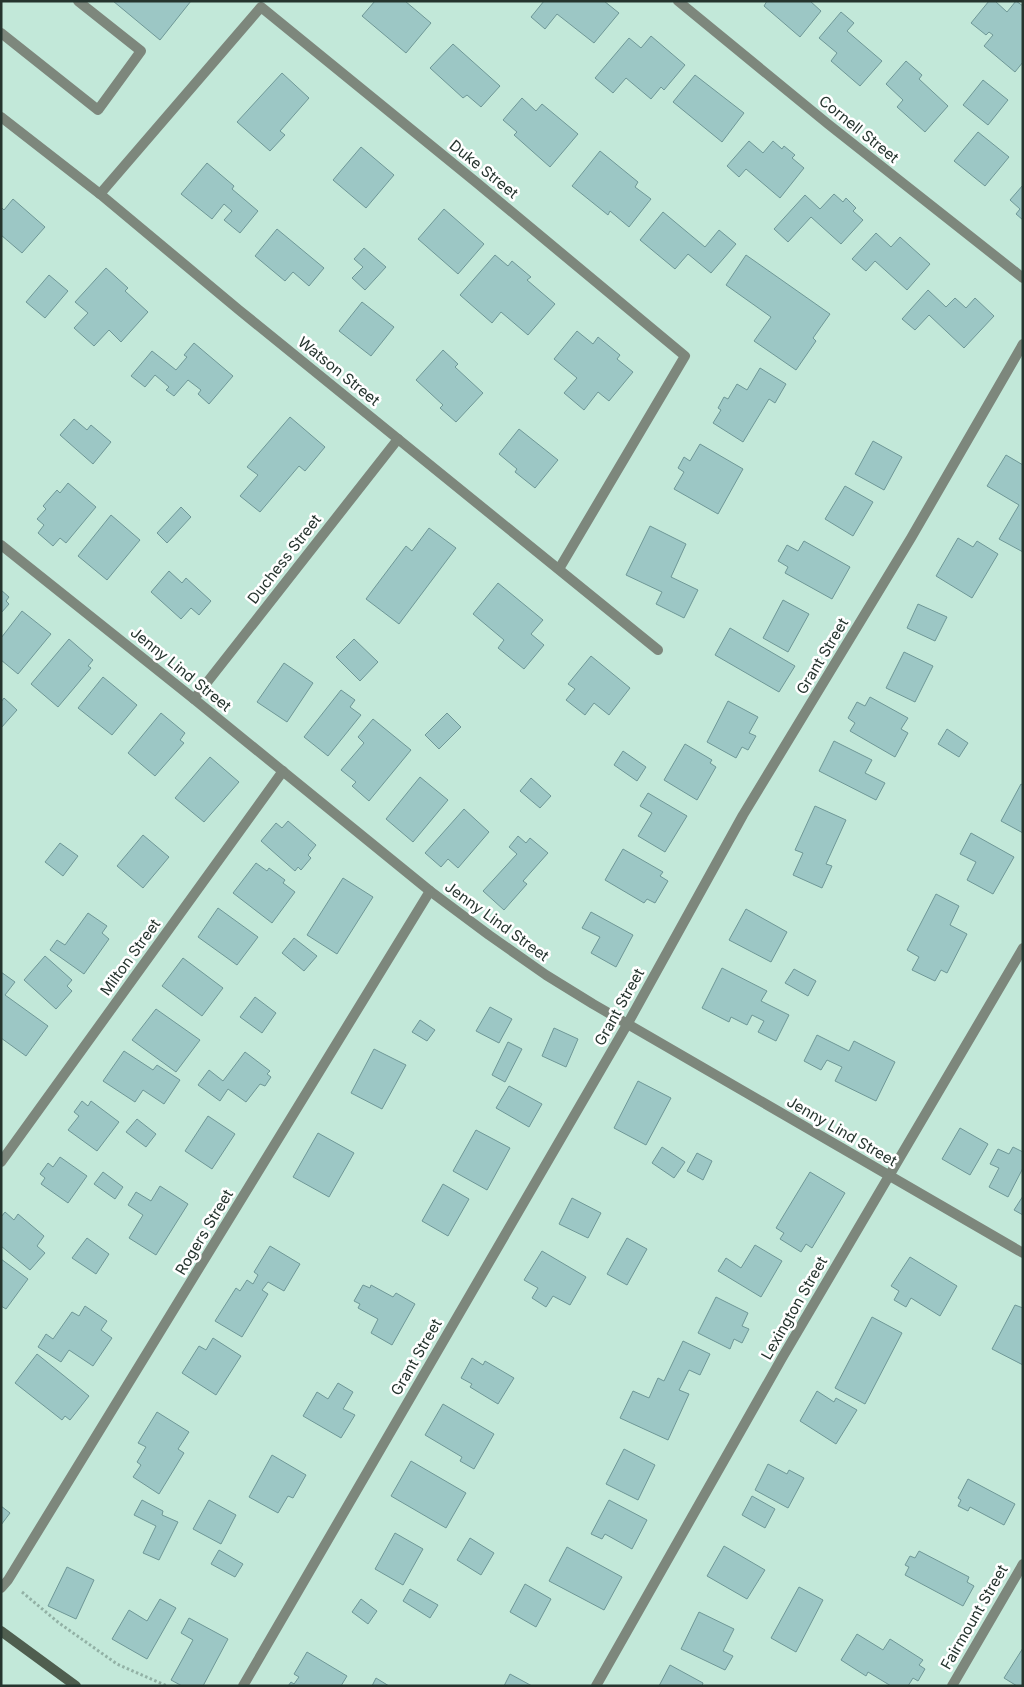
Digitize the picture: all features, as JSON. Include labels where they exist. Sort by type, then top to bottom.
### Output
[{"type":"main road","points":[[1,1631],[76,1686]]},
{"type":"street","points":[[1,33],[98,110],[141,51],[78,1]]},
{"type":"street","name":"Cornell Street","points":[[678,1],[828,124],[1023,278]]},
{"type":"street","name":"Duke Street","points":[[100,194],[261,7],[477,182],[685,356],[559,569]]},
{"type":"street","name":"Watson Street","points":[[1,117],[100,194],[658,650]]},
{"type":"street","name":"Grant Street","points":[[243,1686],[628,1023],[743,815],[912,538],[1023,344]]},
{"type":"street","name":"Duchess Street","points":[[194,698],[398,438]]},
{"type":"street","name":"Jenny Lind Street","points":[[1,545],[194,698],[430,891],[546,975],[1023,1253]]},
{"type":"street","name":"Milton Street","points":[[1,1162],[283,771]]},
{"type":"street","name":"Rogers Street","points":[[5,1584],[430,891]]},
{"type":"street","name":"Lexington Street","points":[[596,1686],[777,1366],[1023,948]]},
{"type":"street","name":"Fairmount Street","points":[[952,1686],[1023,1564]]},
{"type":"path","points":[[5,1584],[117,1664],[167,1686]]},
{"type":"building","points":[[113,1],[191,1],[160,40]]},
{"type":"building","points":[[375,1],[405,1],[431,23],[406,53],[362,16]]},
{"type":"building","points":[[544,1],[604,1],[619,13],[594,43],[557,14],[545,29],[531,17]]},
{"type":"building","points":[[767,1],[810,1],[821,11],[800,37],[764,6]]},
{"type":"building","points":[[989,1],[995,1],[1007,12],[1016,1],[1023,6],[1023,62],[1015,72],[984,46],[993,35],[989,32],[986,35],[971,23]]},
{"type":"building","points":[[841,12],[854,23],[847,31],[882,61],[860,86],[831,61],[837,53],[819,38]]},
{"type":"building","points":[[651,36],[685,65],[664,90],[661,87],[651,99],[626,78],[613,93],[595,78],[629,38],[641,48]]},
{"type":"building","points":[[453,44],[500,86],[481,107],[467,95],[463,98],[430,68]]},
{"type":"building","points":[[906,61],[922,75],[919,79],[948,106],[925,132],[897,107],[903,100],[886,84]]},
{"type":"building","points":[[282,73],[309,98],[280,131],[285,135],[270,151],[237,122]]},
{"type":"building","points":[[695,75],[744,113],[722,142],[673,102]]},
{"type":"building","points":[[983,80],[1008,100],[988,125],[963,105]]},
{"type":"building","points":[[522,98],[536,111],[542,104],[578,134],[550,167],[514,135],[517,132],[503,120]]},
{"type":"building","points":[[978,132],[1009,157],[985,186],[954,161]]},
{"type":"building","points":[[749,141],[763,153],[773,141],[782,149],[784,146],[795,155],[792,158],[804,168],[780,198],[746,169],[739,177],[727,166]]},
{"type":"building","points":[[361,147],[394,175],[366,208],[333,180]]},
{"type":"building","points":[[600,151],[638,182],[635,187],[651,199],[629,227],[610,211],[608,215],[572,186]]},
{"type":"building","points":[[207,163],[234,186],[232,189],[258,211],[240,233],[224,220],[232,211],[224,204],[212,219],[181,194]]},
{"type":"building","points":[[1023,185],[1023,220],[1016,214],[1020,209],[1010,200]]},
{"type":"building","points":[[834,194],[843,202],[846,198],[856,208],[853,211],[863,220],[841,244],[811,217],[788,242],[774,229],[805,195],[820,209]]},
{"type":"building","points":[[13,199],[45,227],[22,253],[1,235],[1,207],[4,210]]},
{"type":"building","points":[[444,209],[484,244],[458,274],[418,239]]},
{"type":"building","points":[[663,212],[705,247],[719,230],[736,244],[711,273],[688,254],[675,269],[640,240]]},
{"type":"building","points":[[277,229],[324,268],[309,286],[293,272],[285,281],[255,256]]},
{"type":"building","points":[[876,233],[891,247],[900,237],[930,264],[907,290],[875,261],[866,271],[852,259]]},
{"type":"building","points":[[364,248],[386,267],[365,290],[352,278],[363,267],[354,259]]},
{"type":"building","points":[[495,255],[508,266],[512,261],[531,277],[527,280],[555,304],[528,335],[501,312],[492,323],[460,295]]},
{"type":"building","points":[[746,255],[830,314],[813,338],[816,341],[796,370],[754,341],[771,317],[726,285]]},
{"type":"building","points":[[106,268],[128,288],[125,291],[148,312],[121,342],[109,330],[94,346],[74,328],[88,313],[75,302]]},
{"type":"building","points":[[49,275],[68,291],[45,318],[26,302]]},
{"type":"building","points":[[928,290],[946,307],[955,298],[966,308],[975,298],[994,316],[964,348],[929,315],[915,330],[902,319]]},
{"type":"building","points":[[362,302],[394,327],[371,356],[339,331]]},
{"type":"building","points":[[577,331],[593,344],[598,337],[620,355],[617,359],[633,372],[609,401],[598,392],[584,410],[564,393],[577,378],[554,359]]},
{"type":"building","points":[[194,343],[233,376],[209,404],[198,394],[201,390],[188,380],[174,396],[166,390],[169,387],[155,375],[145,387],[131,376],[152,351],[176,370],[187,357],[184,355]]},
{"type":"building","points":[[443,350],[458,364],[455,367],[483,393],[456,422],[440,408],[443,405],[416,380]]},
{"type":"building","points":[[760,368],[786,384],[775,403],[769,399],[743,442],[713,423],[721,410],[718,408],[724,397],[728,399],[737,384],[747,390]]},
{"type":"building","points":[[290,417],[325,447],[305,471],[299,466],[260,512],[240,496],[258,475],[247,467]]},
{"type":"building","points":[[74,419],[87,430],[91,425],[111,442],[93,464],[60,435]]},
{"type":"building","points":[[519,429],[558,460],[535,488],[515,472],[517,469],[499,454]]},
{"type":"building","points":[[873,441],[902,457],[884,490],[855,474]]},
{"type":"building","points":[[700,444],[743,469],[718,514],[674,489],[684,472],[678,468],[684,457],[690,461]]},
{"type":"building","points":[[1006,455],[1023,465],[1023,552],[999,539],[1019,505],[987,486]]},
{"type":"building","points":[[68,483],[96,507],[66,543],[60,538],[53,546],[38,533],[44,525],[37,519],[46,509],[43,506],[57,490],[60,493]]},
{"type":"building","points":[[845,486],[873,502],[853,536],[825,519]]},
{"type":"building","points":[[181,507],[191,517],[167,543],[157,533]]},
{"type":"building","points":[[111,515],[140,540],[107,580],[78,556]]},
{"type":"building","points":[[650,526],[686,544],[671,577],[698,590],[684,618],[656,604],[662,592],[626,575]]},
{"type":"building","points":[[429,528],[456,548],[399,624],[366,599],[406,546],[412,551]]},
{"type":"building","points":[[958,538],[973,547],[977,541],[998,554],[972,598],[936,576]]},
{"type":"building","points":[[804,541],[850,567],[832,599],[785,573],[788,567],[778,561],[787,545],[798,551]]},
{"type":"building","points":[[169,571],[182,583],[186,578],[211,601],[199,615],[191,608],[181,619],[151,592]]},
{"type":"building","points":[[498,583],[543,620],[531,634],[544,645],[524,669],[498,648],[504,640],[473,614]]},
{"type":"building","points":[[1,590],[9,597],[6,601],[9,604],[1,613]]},
{"type":"building","points":[[783,600],[809,614],[788,652],[763,638]]},
{"type":"building","points":[[918,604],[947,617],[935,641],[907,628]]},
{"type":"building","points":[[22,611],[51,634],[18,674],[1,660],[1,638]]},
{"type":"building","points":[[730,628],[795,666],[779,692],[715,655]]},
{"type":"building","points":[[69,639],[93,660],[88,666],[91,668],[58,707],[31,684]]},
{"type":"building","points":[[354,639],[378,662],[360,681],[336,657]]},
{"type":"building","points":[[904,652],[933,666],[915,702],[886,688]]},
{"type":"building","points":[[591,656],[630,688],[609,715],[594,703],[585,715],[566,700],[575,689],[568,684]]},
{"type":"building","points":[[284,663],[313,683],[287,722],[257,702]]},
{"type":"building","points":[[103,677],[137,705],[112,735],[78,708]]},
{"type":"building","points":[[341,690],[355,700],[350,707],[361,715],[328,756],[304,737]]},
{"type":"building","points":[[870,697],[908,718],[901,729],[908,733],[895,757],[850,731],[855,723],[848,718],[857,702],[865,706]]},
{"type":"building","points":[[4,698],[17,710],[1,728],[1,702]]},
{"type":"building","points":[[728,701],[758,717],[749,733],[756,736],[748,750],[742,747],[736,758],[707,742]]},
{"type":"building","points":[[161,713],[185,733],[180,740],[184,743],[155,776],[128,753]]},
{"type":"building","points":[[447,713],[461,727],[439,749],[425,735]]},
{"type":"building","points":[[373,719],[411,750],[369,801],[352,786],[356,782],[341,770],[364,743],[358,737]]},
{"type":"building","points":[[947,729],[968,743],[959,757],[938,744]]},
{"type":"building","points":[[834,741],[872,760],[865,773],[885,783],[876,800],[819,771]]},
{"type":"building","points":[[685,744],[712,760],[710,763],[716,767],[697,800],[664,780]]},
{"type":"building","points":[[623,751],[646,767],[637,781],[614,765]]},
{"type":"building","points":[[210,757],[239,782],[204,822],[175,798]]},
{"type":"building","points":[[420,777],[448,800],[413,842],[386,819]]},
{"type":"building","points":[[531,778],[551,796],[540,808],[520,791]]},
{"type":"building","points":[[1021,784],[1023,785],[1023,833],[1001,821]]},
{"type":"building","points":[[648,793],[687,816],[665,852],[638,836],[652,813],[640,806]]},
{"type":"building","points":[[815,806],[846,820],[826,864],[832,866],[822,888],[793,875],[803,853],[795,850]]},
{"type":"building","points":[[464,809],[489,832],[458,868],[448,859],[441,867],[425,853]]},
{"type":"building","points":[[288,821],[316,845],[308,855],[311,858],[301,870],[298,867],[295,871],[261,841],[276,823],[282,828]]},
{"type":"building","points":[[971,833],[1014,857],[993,894],[967,880],[976,862],[960,854]]},
{"type":"building","points":[[143,835],[169,857],[143,888],[117,866]]},
{"type":"building","points":[[518,836],[526,843],[530,838],[548,853],[523,881],[527,884],[504,910],[483,891],[517,854],[509,847]]},
{"type":"building","points":[[60,843],[78,856],[63,876],[45,862]]},
{"type":"building","points":[[623,849],[663,872],[660,876],[668,881],[655,903],[647,899],[644,903],[605,880]]},
{"type":"building","points":[[256,863],[267,871],[269,868],[285,880],[283,883],[295,892],[272,923],[233,893]]},
{"type":"building","points":[[343,878],[373,897],[337,954],[307,935]]},
{"type":"building","points":[[936,894],[959,906],[950,925],[967,934],[947,973],[941,970],[935,981],[912,970],[919,957],[907,950]]},
{"type":"building","points":[[218,908],[258,937],[237,965],[198,937]]},
{"type":"building","points":[[746,909],[787,932],[771,962],[729,940]]},
{"type":"building","points":[[591,912],[633,935],[616,967],[591,953],[600,937],[582,928]]},
{"type":"building","points":[[88,913],[107,926],[102,933],[109,939],[84,974],[50,950],[57,940],[65,945]]},
{"type":"building","points":[[294,938],[317,956],[304,971],[282,953]]},
{"type":"building","points":[[45,956],[72,980],[67,986],[72,991],[56,1009],[24,980]]},
{"type":"building","points":[[183,958],[223,988],[202,1016],[162,986]]},
{"type":"building","points":[[722,968],[767,991],[761,1001],[789,1015],[776,1041],[758,1032],[764,1021],[752,1015],[747,1025],[731,1017],[729,1022],[702,1008]]},
{"type":"building","points":[[794,969],[816,981],[808,996],[785,983]]},
{"type":"building","points":[[1,972],[15,982],[5,995],[48,1026],[26,1056],[1,1038]]},
{"type":"building","points":[[255,997],[276,1013],[262,1033],[240,1017]]},
{"type":"building","points":[[490,1007],[512,1019],[499,1043],[476,1031]]},
{"type":"building","points":[[156,1009],[200,1040],[176,1072],[132,1040]]},
{"type":"building","points":[[420,1020],[435,1030],[427,1041],[412,1032]]},
{"type":"building","points":[[554,1028],[578,1039],[566,1067],[542,1056]]},
{"type":"building","points":[[817,1035],[849,1051],[854,1041],[895,1062],[876,1101],[835,1081],[842,1067],[827,1060],[821,1070],[804,1061]]},
{"type":"building","points":[[508,1042],[522,1049],[505,1082],[492,1075]]},
{"type":"building","points":[[374,1049],[406,1065],[382,1109],[351,1093]]},
{"type":"building","points":[[124,1051],[153,1070],[157,1065],[180,1080],[164,1104],[143,1090],[135,1102],[103,1081]]},
{"type":"building","points":[[245,1052],[270,1071],[267,1074],[271,1077],[265,1086],[260,1084],[246,1102],[228,1089],[220,1101],[198,1085],[209,1070],[223,1081]]},
{"type":"building","points":[[638,1081],[671,1098],[646,1145],[614,1128]]},
{"type":"building","points":[[509,1086],[542,1104],[529,1127],[496,1108]]},
{"type":"building","points":[[82,1101],[88,1106],[91,1101],[119,1122],[97,1151],[68,1130],[79,1116],[74,1112]]},
{"type":"building","points":[[208,1116],[235,1134],[212,1169],[185,1151]]},
{"type":"building","points":[[137,1119],[156,1134],[146,1147],[126,1132]]},
{"type":"building","points":[[960,1128],[988,1144],[970,1175],[942,1159]]},
{"type":"building","points":[[476,1130],[510,1148],[487,1190],[453,1171]]},
{"type":"building","points":[[318,1133],[354,1153],[329,1197],[293,1177]]},
{"type":"building","points":[[662,1147],[685,1162],[674,1178],[652,1163]]},
{"type":"building","points":[[1013,1147],[1023,1152],[1023,1168],[1008,1197],[989,1187],[999,1168],[990,1164],[998,1149],[1009,1154]]},
{"type":"building","points":[[697,1153],[712,1161],[703,1180],[687,1171]]},
{"type":"building","points":[[60,1157],[87,1176],[68,1203],[41,1184],[45,1178],[40,1174],[48,1163],[53,1167]]},
{"type":"building","points":[[103,1172],[123,1187],[115,1199],[94,1184]]},
{"type":"building","points":[[810,1172],[845,1193],[812,1248],[806,1244],[801,1252],[780,1239],[784,1233],[776,1228]]},
{"type":"building","points":[[443,1184],[469,1199],[448,1236],[422,1221]]},
{"type":"building","points":[[160,1186],[188,1204],[156,1255],[129,1238],[143,1215],[128,1205],[136,1192],[151,1201]]},
{"type":"building","points":[[1023,1196],[1023,1215],[1014,1210]]},
{"type":"building","points":[[572,1198],[601,1213],[588,1238],[559,1224]]},
{"type":"building","points":[[5,1212],[14,1220],[18,1214],[44,1236],[37,1246],[45,1253],[30,1270],[1,1246],[1,1217]]},
{"type":"building","points":[[87,1238],[109,1254],[96,1274],[72,1258]]},
{"type":"building","points":[[627,1238],[647,1249],[627,1285],[607,1274]]},
{"type":"building","points":[[755,1245],[782,1261],[761,1297],[718,1271],[726,1258],[741,1268]]},
{"type":"building","points":[[270,1246],[300,1264],[284,1291],[268,1282],[262,1290],[268,1294],[242,1337],[215,1321],[236,1288],[240,1291],[247,1280],[253,1284],[258,1275],[254,1272]]},
{"type":"building","points":[[542,1251],[586,1277],[570,1305],[553,1296],[546,1307],[532,1298],[538,1288],[524,1280]]},
{"type":"building","points":[[910,1257],[957,1286],[940,1316],[911,1298],[906,1307],[894,1300],[899,1291],[891,1286]]},
{"type":"building","points":[[1,1259],[28,1279],[6,1309],[1,1306]]},
{"type":"building","points":[[363,1285],[370,1288],[371,1285],[393,1297],[396,1293],[415,1304],[392,1345],[371,1333],[378,1319],[358,1308],[360,1304],[354,1301]]},
{"type":"building","points":[[716,1297],[748,1313],[742,1326],[749,1329],[742,1343],[734,1339],[730,1349],[698,1333]]},
{"type":"building","points":[[1015,1305],[1023,1308],[1023,1365],[992,1349]]},
{"type":"building","points":[[85,1306],[107,1321],[101,1330],[112,1338],[93,1366],[69,1350],[61,1362],[38,1347],[46,1334],[53,1339],[72,1312],[79,1316]]},
{"type":"building","points":[[872,1317],[902,1333],[865,1404],[835,1388]]},
{"type":"building","points":[[213,1338],[241,1356],[216,1395],[182,1373],[199,1346],[206,1350]]},
{"type":"building","points":[[683,1341],[710,1354],[700,1375],[689,1370],[679,1390],[689,1394],[668,1440],[620,1418],[633,1391],[649,1398],[658,1378],[664,1381]]},
{"type":"building","points":[[37,1354],[89,1396],[70,1420],[65,1416],[62,1420],[15,1383]]},
{"type":"building","points":[[472,1358],[483,1365],[485,1361],[514,1378],[498,1404],[470,1387],[472,1384],[461,1378]]},
{"type":"building","points":[[338,1383],[353,1392],[343,1409],[355,1415],[341,1438],[303,1416],[317,1392],[328,1399]]},
{"type":"building","points":[[817,1391],[834,1402],[836,1398],[857,1410],[836,1444],[800,1421]]},
{"type":"building","points":[[443,1404],[494,1434],[474,1469],[460,1461],[462,1457],[425,1435]]},
{"type":"building","points":[[157,1412],[189,1432],[178,1449],[184,1453],[159,1494],[133,1477],[141,1465],[137,1462],[146,1447],[138,1443]]},
{"type":"building","points":[[624,1449],[655,1465],[638,1500],[606,1484]]},
{"type":"building","points":[[272,1455],[306,1475],[293,1498],[288,1496],[278,1513],[249,1497]]},
{"type":"building","points":[[411,1461],[466,1493],[446,1528],[391,1496]]},
{"type":"building","points":[[768,1464],[787,1474],[789,1470],[804,1478],[788,1508],[755,1490]]},
{"type":"building","points":[[968,1479],[1015,1504],[1004,1525],[970,1507],[968,1511],[958,1506],[961,1500],[958,1498]]},
{"type":"building","points":[[752,1496],[775,1509],[765,1528],[742,1515]]},
{"type":"building","points":[[142,1500],[163,1511],[162,1515],[178,1522],[159,1560],[143,1553],[156,1526],[134,1515]]},
{"type":"building","points":[[209,1500],[236,1515],[221,1544],[193,1529]]},
{"type":"building","points":[[609,1500],[647,1520],[632,1549],[605,1534],[602,1539],[591,1534]]},
{"type":"building","points":[[1,1506],[10,1513],[1,1525]]},
{"type":"building","points":[[395,1533],[423,1549],[403,1585],[375,1569]]},
{"type":"building","points":[[470,1538],[494,1553],[481,1575],[457,1560]]},
{"type":"building","points":[[724,1546],[765,1570],[747,1599],[707,1576]]},
{"type":"building","points":[[567,1547],[622,1577],[604,1610],[549,1581]]},
{"type":"building","points":[[219,1550],[243,1564],[235,1577],[211,1564]]},
{"type":"building","points":[[919,1551],[969,1577],[967,1582],[974,1586],[963,1606],[905,1575],[909,1567],[905,1565],[910,1556],[915,1558]]},
{"type":"building","points":[[67,1567],[94,1580],[76,1619],[48,1606]]},
{"type":"building","points":[[525,1584],[551,1599],[536,1627],[510,1612]]},
{"type":"building","points":[[799,1587],[823,1600],[796,1652],[771,1638]]},
{"type":"building","points":[[410,1589],[438,1605],[430,1618],[403,1601]]},
{"type":"building","points":[[160,1599],[176,1608],[147,1659],[112,1639],[129,1610],[147,1621]]},
{"type":"building","points":[[361,1599],[377,1611],[368,1624],[352,1612]]},
{"type":"building","points":[[699,1612],[734,1629],[723,1651],[733,1656],[725,1670],[681,1649]]},
{"type":"building","points":[[189,1618],[228,1639],[203,1686],[182,1686],[171,1680],[193,1640],[181,1633]]},
{"type":"building","points":[[857,1634],[883,1650],[890,1639],[923,1660],[919,1665],[925,1669],[918,1681],[913,1678],[908,1686],[891,1686],[868,1672],[866,1676],[841,1660]]},
{"type":"building","points":[[1023,1648],[1023,1686],[1017,1686],[1004,1678]]},
{"type":"building","points":[[307,1652],[347,1676],[341,1686],[288,1686],[291,1682],[294,1684],[299,1677],[294,1674]]},
{"type":"building","points":[[670,1665],[703,1683],[702,1686],[659,1686]]},
{"type":"building","points":[[510,1674],[532,1686],[504,1686]]},
{"type":"building","points":[[376,1678],[389,1686],[372,1686]]}]
